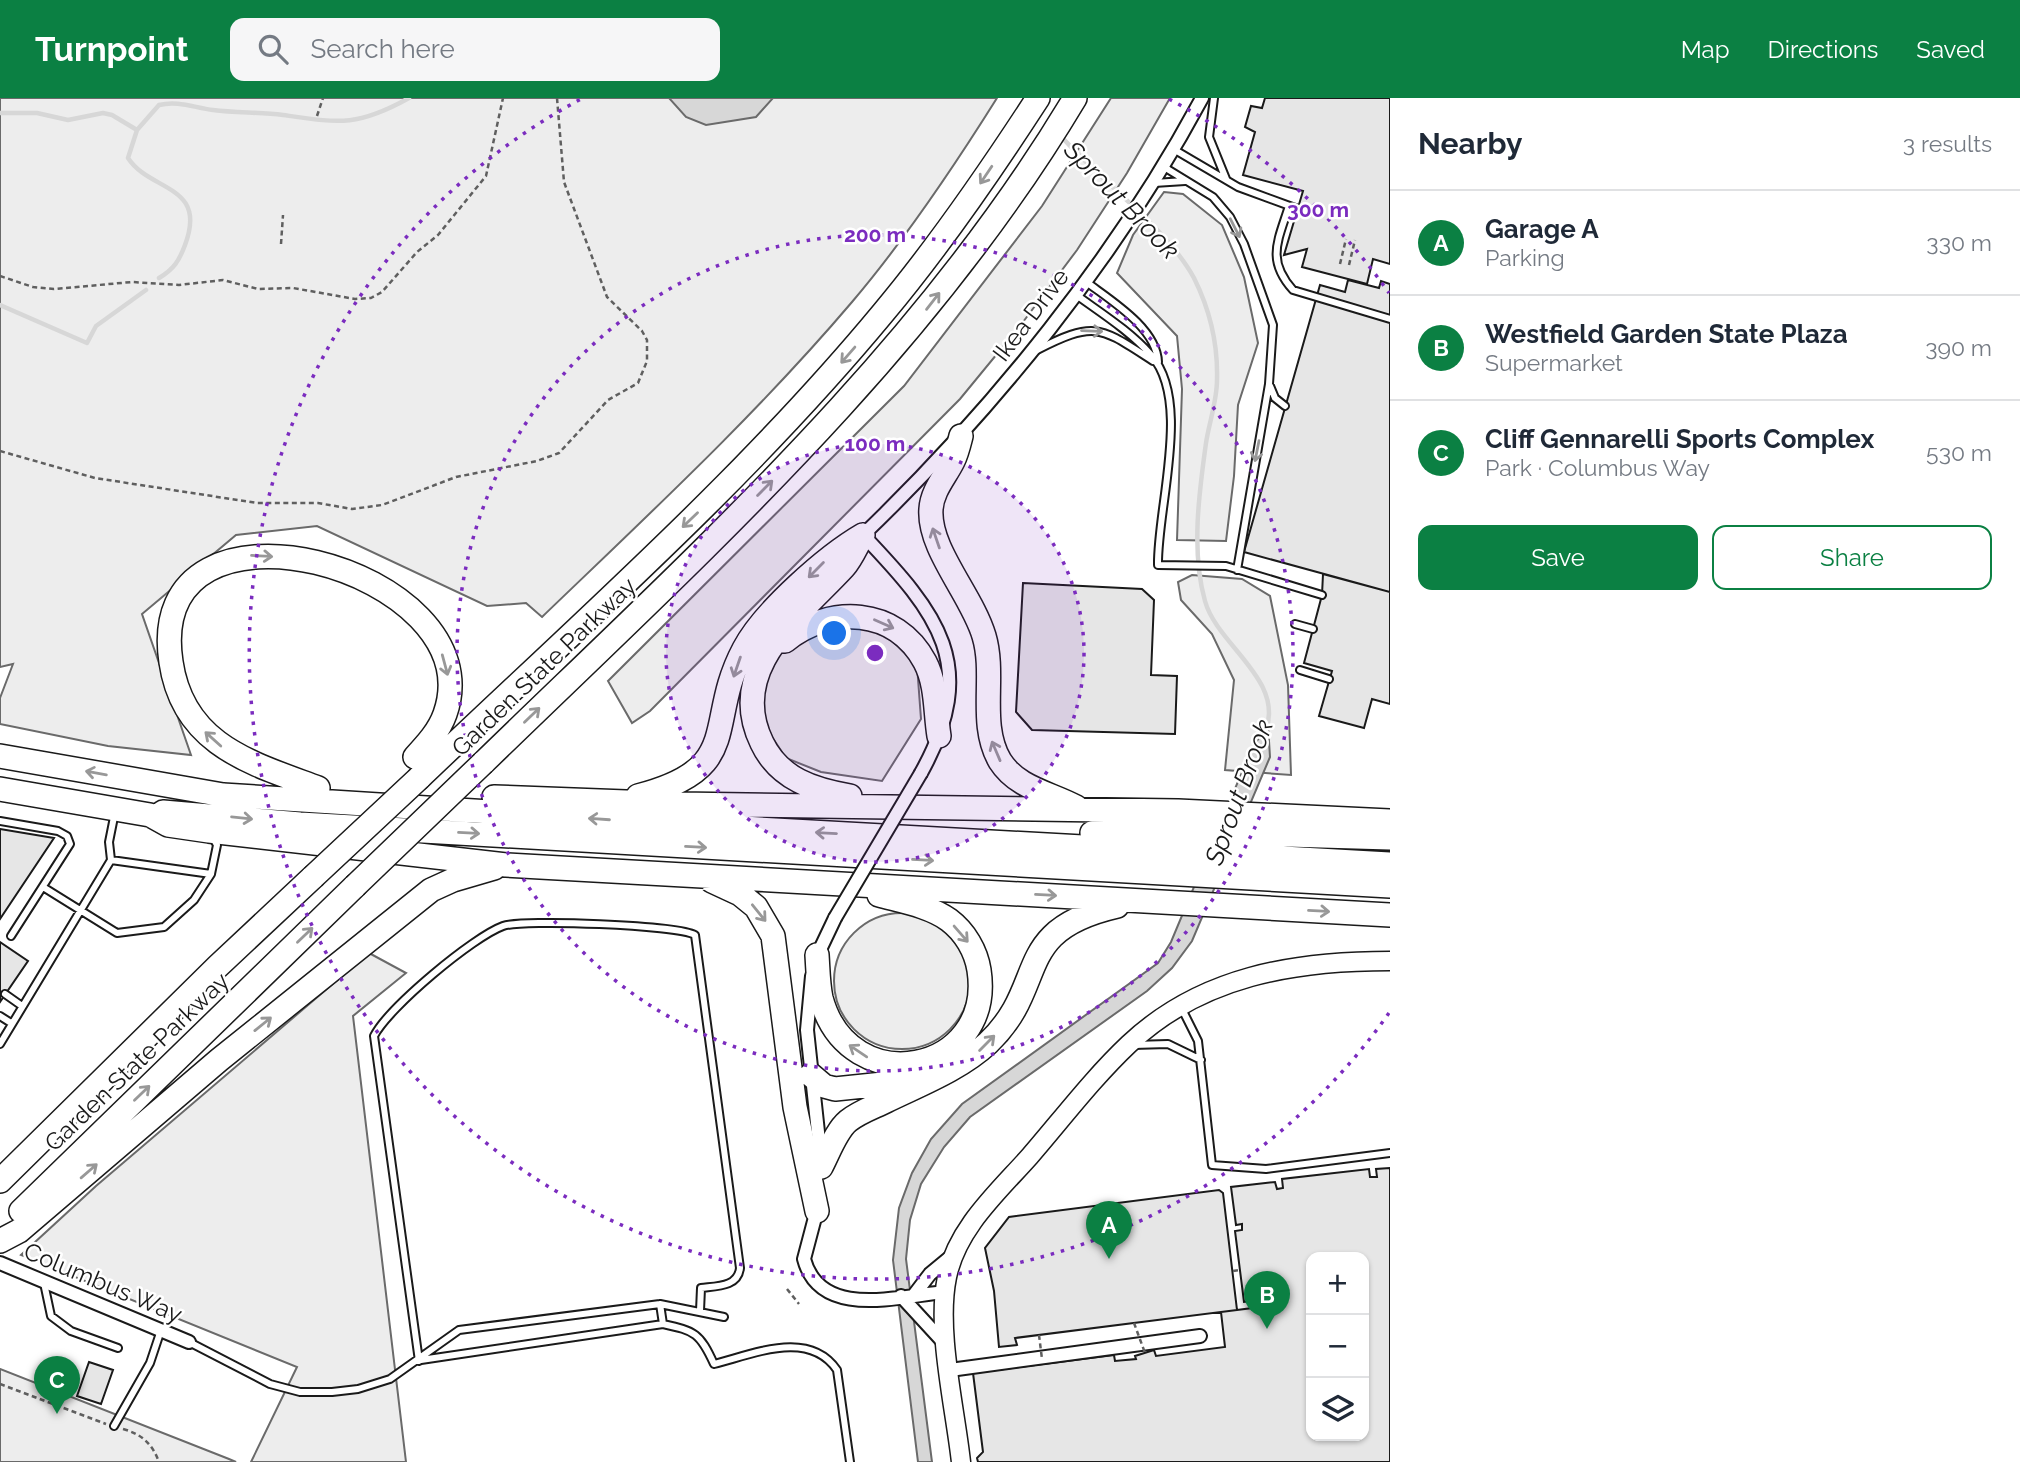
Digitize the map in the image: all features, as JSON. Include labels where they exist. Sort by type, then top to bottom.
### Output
[{"type":"highway","name":"Garden State Parkway","points":[[0,1181],[217,967],[397,800],[417,768],[736,476],[836,369],[932,251],[1038,98]]},
{"type":"highway","name":"Garden State Parkway","points":[[6,1233],[355,886],[759,495],[853,396],[957,270],[1070,106]]},
{"type":"highway","points":[[961,436],[953,461],[933,499],[932,529],[938,546],[972,605],[985,638],[990,670],[989,725],[993,744],[1002,763],[1017,780],[1080,808]]},
{"type":"highway","points":[[863,534],[846,564],[779,633],[761,666],[754,694],[754,719],[767,753],[785,772],[817,790],[926,808]]},
{"type":"highway","points":[[613,803],[678,784],[705,763],[720,732],[734,675],[747,643],[836,551],[863,534]]},
{"type":"highway","points":[[318,788],[249,763],[225,749],[203,730],[181,698],[169,649],[172,618],[185,592],[201,576],[220,564],[257,555],[324,565],[363,579],[408,606],[437,642],[449,684],[442,722],[417,768]]},
{"type":"highway","points":[[761,666],[794,633],[816,621],[841,615],[880,621],[911,641],[925,662],[934,687],[939,736]]},
{"type":"highway","points":[[0,756],[223,795],[1390,864]]},
{"type":"highway","points":[[163,784],[225,782],[613,803],[1080,808],[1176,822],[1290,826],[1390,838]]},
{"type":"highway","points":[[0,789],[150,816],[168,825],[506,865],[1390,915]]},
{"type":"highway","points":[[150,816],[169,810],[300,824],[1390,886]]},
{"type":"highway","points":[[1290,826],[1329,818],[1390,814]]},
{"type":"highway","points":[[1329,818],[1390,821]]},
{"type":"highway","points":[[1038,844],[1076,834],[1176,822]]},
{"type":"highway","points":[[6,1233],[431,890],[453,880],[506,865]]},
{"type":"highway","points":[[703,876],[740,894],[756,907],[773,936],[795,1107],[817,1211]]},
{"type":"highway","points":[[817,955],[822,1000],[836,1031],[858,1052],[879,1062],[912,1063],[939,1054],[951,1047],[969,1026],[977,1006],[980,985],[975,957],[967,939],[949,920],[918,906],[832,882]]},
{"type":"highway","points":[[821,1167],[847,1121],[975,1055],[991,1040],[1007,1021],[1037,955],[1053,934],[1071,920],[1093,911],[1146,901]]},
{"type":"highway","points":[[811,1075],[824,1086],[839,1089],[929,1079]]},
{"type":"street","name":"Ikea Drive","points":[[863,534],[961,436],[1029,354],[1164,167],[1202,98]]},
{"type":"street","points":[[863,534],[916,593],[940,636],[950,684],[946,715],[939,736],[835,918],[817,955],[807,1002],[811,1075],[821,1167],[817,1211],[804,1259],[814,1280],[829,1294],[842,1299],[878,1299],[945,1292]]},
{"type":"street","points":[[907,1295],[954,1254],[982,1210],[1128,1045],[1180,1005],[1218,986],[1277,969],[1390,961]]},
{"type":"street","points":[[954,1254],[945,1292],[947,1346],[961,1462]]},
{"type":"street","name":"Columbus Way","points":[[0,1263],[189,1342]]},
{"type":"street","points":[[907,1295],[917,1312],[947,1346]]},
{"type":"street","points":[[950,1370],[1200,1336]]},
{"type":"lane","points":[[1214,98],[1209,137],[1227,181]]},
{"type":"lane","points":[[1175,150],[1227,181],[1297,209]]},
{"type":"lane","points":[[1164,167],[1213,197],[1230,217],[1244,244],[1273,325],[1269,384],[1237,570]]},
{"type":"lane","points":[[1152,183],[1187,181]]},
{"type":"lane","points":[[1289,206],[1275,254],[1277,270],[1285,282],[1300,293],[1390,319]]},
{"type":"lane","points":[[1084,280],[1141,328],[1157,351],[1158,363],[1168,391],[1171,412],[1158,565],[1226,566],[1322,595]]},
{"type":"lane","points":[[1074,294],[1128,333],[1158,363]]},
{"type":"lane","points":[[1029,354],[1069,334],[1093,330],[1114,335],[1158,363]]},
{"type":"lane","points":[[1269,384],[1275,398],[1285,406]]},
{"type":"lane","points":[[1295,624],[1313,629]]},
{"type":"lane","points":[[1300,670],[1329,679]]},
{"type":"lane","points":[[0,1044],[10,1023],[111,860],[109,842],[116,810]]},
{"type":"lane","points":[[0,821],[58,831],[69,838],[70,847],[11,936]]},
{"type":"lane","points":[[43,887],[117,933],[164,927],[194,900],[211,874],[217,845],[209,831]]},
{"type":"lane","points":[[111,860],[211,874]]},
{"type":"lane","points":[[419,1361],[374,1036],[382,1021],[411,994],[447,964],[507,925],[652,928],[687,931],[695,935],[740,1268],[739,1276],[733,1282],[701,1288],[701,1311]]},
{"type":"lane","points":[[5,994],[22,1006]]},
{"type":"lane","points":[[1180,1005],[1198,1041],[1212,1165],[1266,1169],[1390,1153]]},
{"type":"lane","points":[[0,1016],[10,1023]]},
{"type":"lane","points":[[1128,1045],[1168,1044],[1201,1060]]},
{"type":"lane","points":[[44,1281],[44,1295],[51,1316],[71,1331],[118,1348]]},
{"type":"lane","points":[[660,1304],[663,1324]]},
{"type":"lane","points":[[189,1342],[270,1384],[300,1392],[358,1389],[390,1379],[419,1361],[458,1330],[660,1304],[724,1317]]},
{"type":"lane","points":[[419,1361],[461,1352],[663,1324],[692,1330],[705,1343],[715,1364],[795,1346],[816,1350],[838,1370],[850,1462]]},
{"type":"lane","points":[[114,1426],[150,1363],[161,1330]]},
{"type":"path","points":[[317,116],[323,98]]},
{"type":"path","points":[[0,276],[33,287],[54,289],[120,282],[179,285],[223,280],[258,289],[293,288],[355,299],[371,298],[382,292],[416,252],[438,235],[486,176],[503,98]]},
{"type":"path","points":[[0,450],[95,478],[257,503],[318,503],[352,509],[382,505],[456,477],[537,461],[559,453],[608,400],[638,383],[644,375],[647,340],[642,331],[607,297],[564,182],[557,98]]},
{"type":"path","points":[[281,244],[283,215]]},
{"type":"path","points":[[1340,264],[1346,239]]},
{"type":"path","points":[[1349,265],[1355,240]]},
{"type":"path","points":[[1233,1271],[1240,1270]]},
{"type":"path","points":[[787,1289],[799,1304]]},
{"type":"path","points":[[1134,1323],[1145,1353]]},
{"type":"path","points":[[1039,1335],[1042,1359]]},
{"type":"path","points":[[0,1384],[71,1413],[139,1434],[155,1451],[159,1462]]},
{"type":"shaded area","points":[[0,98],[997,98],[909,229],[852,302],[778,385],[701,464],[542,617],[526,603],[487,606],[317,526],[236,535],[142,614],[191,755],[108,746],[0,724],[0,698],[13,664],[0,667]]},
{"type":"shaded area","points":[[1111,98],[1170,98],[1127,173],[1077,250],[1020,326],[960,399],[650,711],[632,723],[608,681],[904,386],[1042,206]]},
{"type":"shaded area","points":[[1164,192],[1183,194],[1222,225],[1244,277],[1258,343],[1238,405],[1234,476],[1226,541],[1177,540],[1182,389],[1177,336],[1117,273],[1133,235]]},
{"type":"shaded area","points":[[1192,575],[1242,579],[1270,596],[1288,685],[1291,775],[1225,770],[1234,680],[1212,634],[1181,600],[1178,582]]},
{"type":"shaded area","points":[[842,620],[884,633],[917,665],[921,719],[882,781],[821,772],[786,758],[770,734],[759,704],[764,669],[795,636]]},
{"type":"shaded area","points":[[902,913],[928,918],[950,933],[965,955],[970,981],[965,1007],[950,1029],[928,1044],[902,1049],[876,1044],[854,1029],[839,1007],[834,981],[839,955],[854,933],[876,918]]},
{"type":"shaded area","points":[[369,953],[406,973],[353,1016],[406,1462],[251,1462],[297,1367],[21,1255],[96,1186]]},
{"type":"shaded area","points":[[0,1369],[229,1459],[236,1462],[0,1462]]},
{"type":"water","points":[[669,98],[773,98],[756,117],[706,125],[686,117]]},
{"type":"water","points":[[1268,725],[1270,757],[1192,941],[1172,968],[1147,991],[970,1117],[944,1147],[921,1184],[910,1220],[906,1259],[932,1462],[918,1462],[893,1260],[899,1208],[912,1173],[931,1139],[962,1104],[1158,963],[1171,942],[1252,748]]},
{"type":"building","points":[[1265,98],[1390,98],[1390,264],[1373,259],[1367,284],[1302,267],[1307,249],[1284,255],[1303,191],[1243,175],[1255,132],[1245,127],[1251,106],[1262,108]]},
{"type":"building","points":[[1348,280],[1379,288],[1381,281],[1390,284],[1390,592],[1244,552],[1320,285],[1345,292]]},
{"type":"building","points":[[1323,574],[1390,592],[1390,704],[1372,699],[1364,728],[1319,716],[1332,671],[1304,663],[1322,595]]},
{"type":"building","points":[[1023,583],[1142,589],[1154,600],[1151,675],[1177,676],[1175,734],[1032,730],[1016,712]]},
{"type":"building","points":[[0,829],[54,838],[0,919]]},
{"type":"building","points":[[0,942],[28,961],[0,1002]]},
{"type":"building","points":[[1390,1168],[1390,1462],[978,1462],[977,1458],[983,1452],[973,1373],[1114,1355],[1115,1361],[1136,1359],[1135,1356],[1154,1350],[1156,1356],[1225,1347],[1221,1312],[1252,1308],[1252,1301],[1244,1302],[1235,1231],[1242,1230],[1242,1224],[1236,1225],[1231,1187],[1275,1182],[1277,1189],[1283,1188],[1282,1179],[1369,1169],[1370,1177],[1377,1177],[1376,1169]]},
{"type":"building","points":[[1219,1190],[1223,1193],[1237,1310],[1015,1338],[1017,1345],[999,1347],[994,1291],[985,1248],[1009,1217]]},
{"type":"building","points":[[89,1362],[113,1370],[101,1404],[77,1396]]},
{"type":"waterway","points":[[159,278],[178,260],[190,225],[189,210],[183,200],[138,169],[128,158],[137,130],[159,105],[180,104],[222,111],[334,121],[375,114],[409,98]]},
{"type":"waterway","points":[[0,113],[37,113],[68,120],[103,113],[112,115],[137,130]]},
{"type":"waterway","name":"Sprout Brook","points":[[1060,135],[1167,241],[1194,278],[1204,303],[1214,341],[1217,388],[1206,443],[1199,502],[1198,563],[1205,601],[1212,617],[1258,678],[1266,695],[1269,712],[1266,730]]},
{"type":"waterway","points":[[0,305],[87,343],[96,326],[146,290]]},
{"type":"place","name":"Garage A","points":[[1109,1259]]},
{"type":"place","name":"Westfield Garden State Plaza","points":[[1267,1329]]},
{"type":"place","name":"Cliff Gennarelli Sports Complex","points":[[57,1414]]}]
